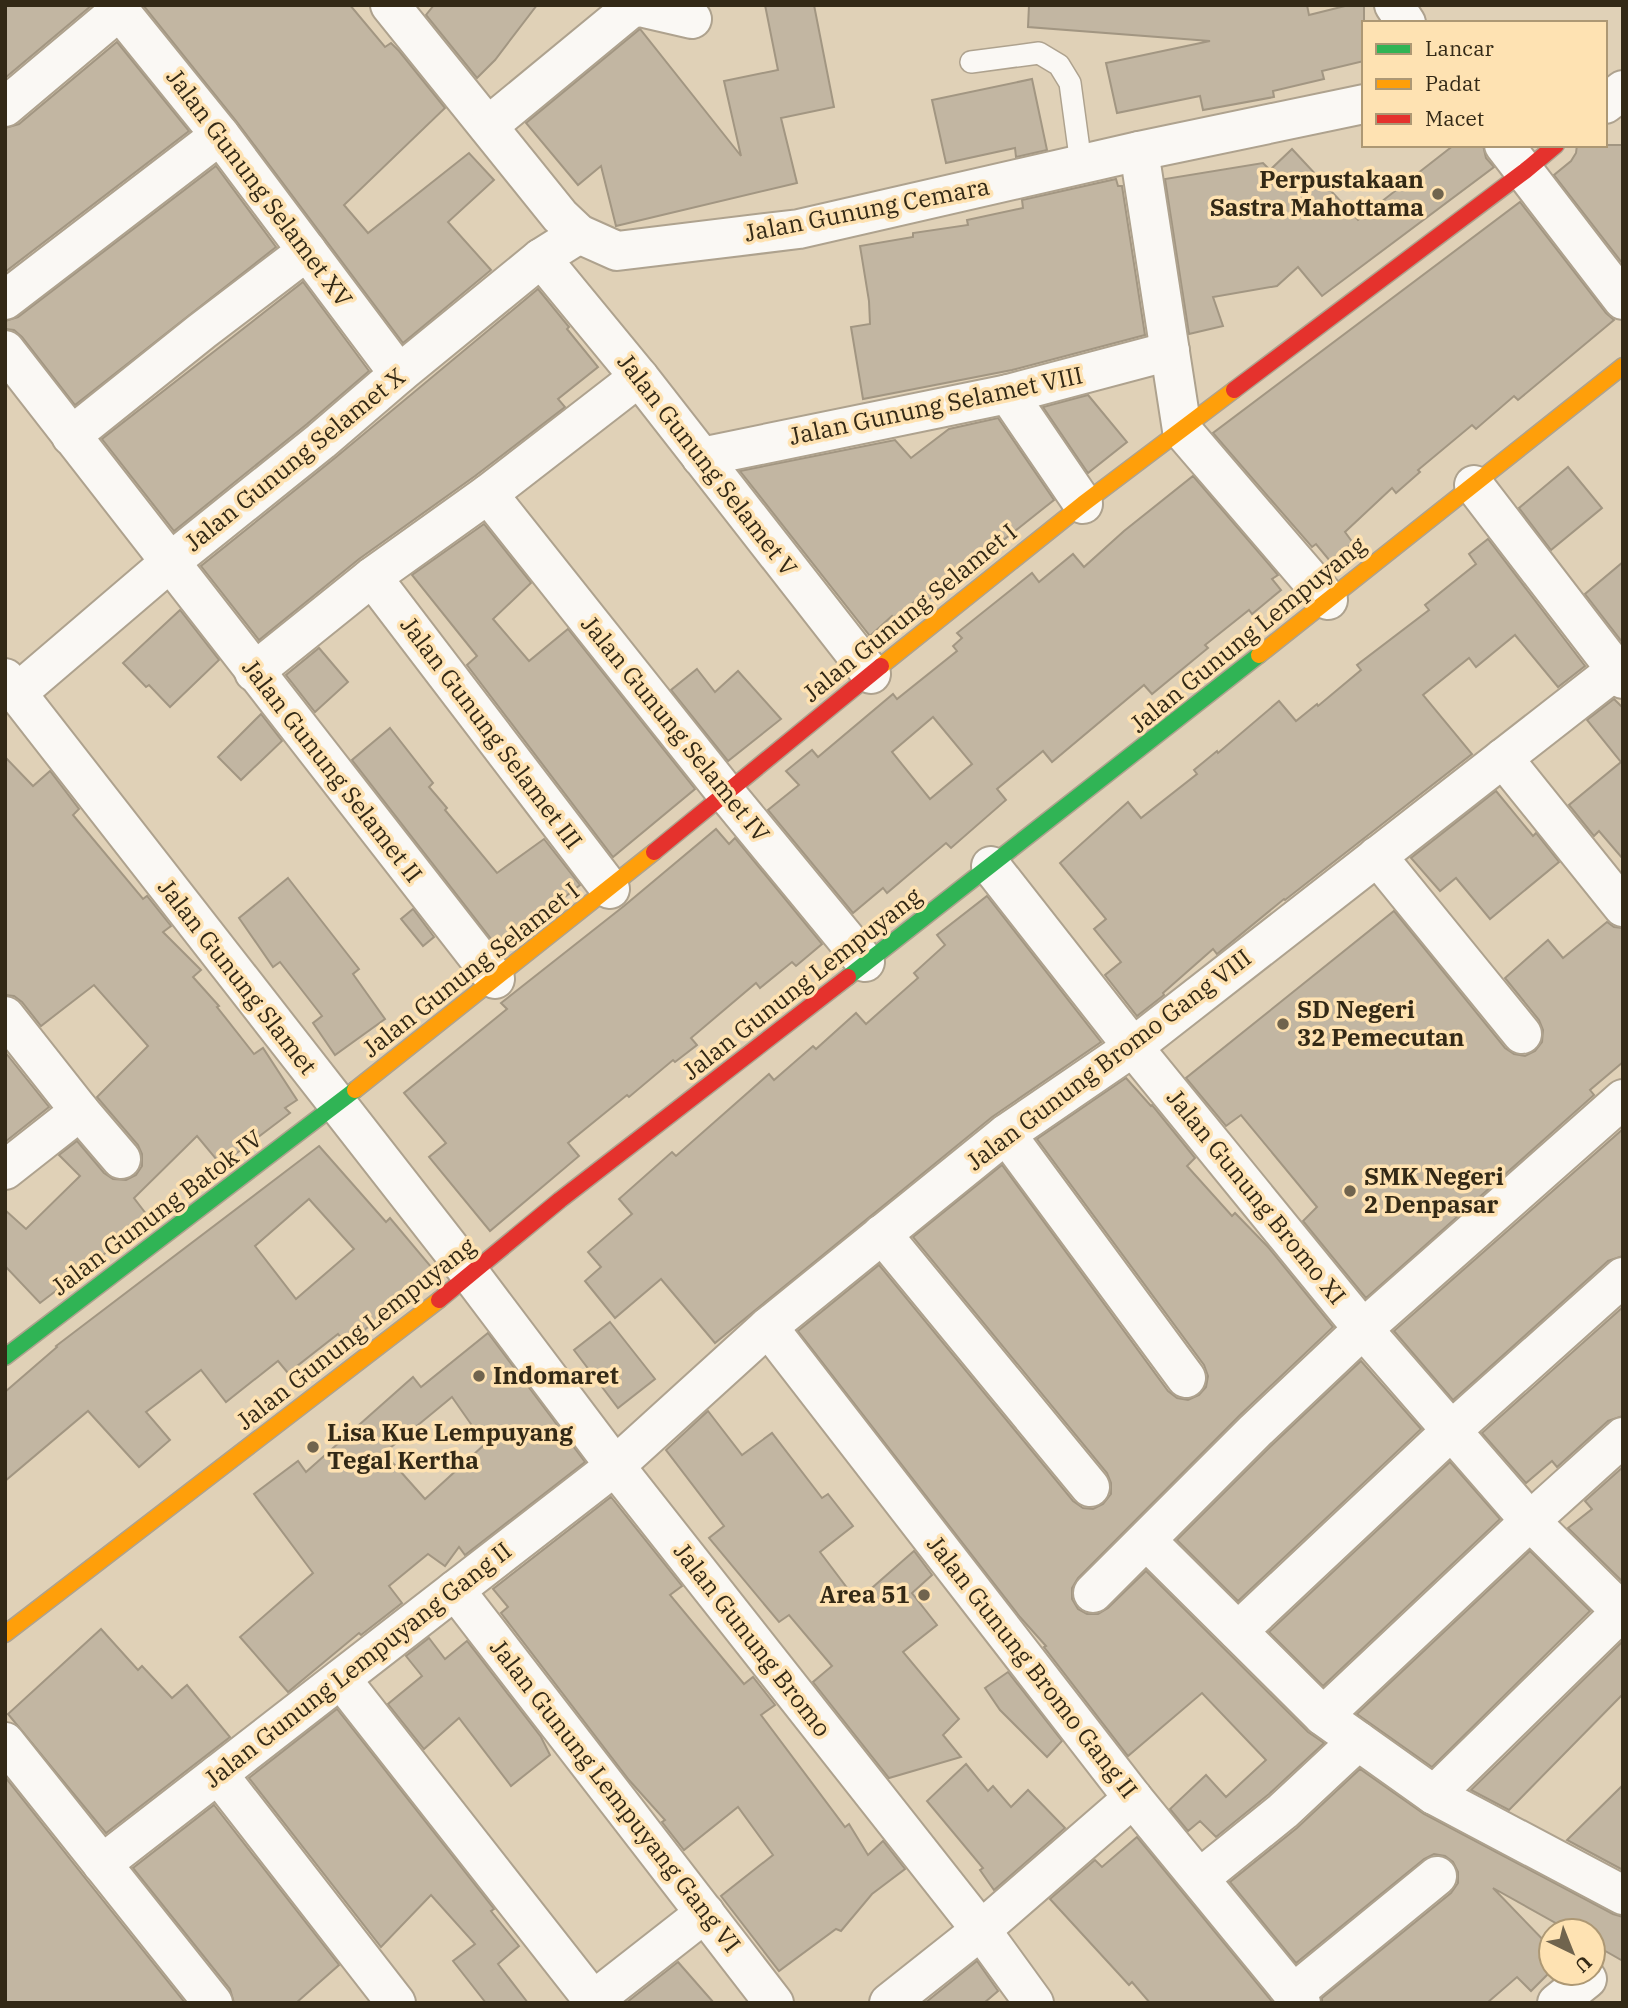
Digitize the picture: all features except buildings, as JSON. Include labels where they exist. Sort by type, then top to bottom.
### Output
[{"type":"street","name":"Jalan Gunung Cemara","points":[[390,5],[560,216],[579,234],[617,251],[799,229],[1139,151],[1362,104]]},
{"type":"street","points":[[1394,5],[1405,21]]},
{"type":"street","points":[[488,126],[630,9],[640,7],[692,19]]},
{"type":"street","points":[[5,107],[117,8]]},
{"type":"street","name":"Jalan Gunung Selamet XV","points":[[117,8],[220,135],[399,374]]},
{"type":"street","points":[[1607,102],[1623,90]]},
{"type":"street","points":[[5,300],[220,135]]},
{"type":"street","name":"Jalan Gunung Selamet I","points":[[336,1105],[610,889],[725,792],[1083,503],[1182,430],[1514,158],[1550,147]]},
{"type":"street","points":[[1139,151],[1182,430],[1328,600]]},
{"type":"street","points":[[1514,158],[1623,300]]},
{"type":"street","name":"Jalan Gunung Selamet X","points":[[11,685],[321,442],[399,374],[541,258],[579,234]]},
{"type":"street","points":[[71,436],[307,251]]},
{"type":"street","name":"Jalan Gunung Selamet V","points":[[541,258],[639,377],[871,674]]},
{"type":"street","name":"Jalan Gunung Selamet II","points":[[5,349],[254,673],[495,979]]},
{"type":"street","name":"Jalan Gunung Selamet VIII","points":[[701,457],[1008,394],[1170,351]]},
{"type":"street","name":"Jalan Gunung Lempuyang","points":[[5,1634],[471,1275],[560,1200],[1139,751],[1623,366]]},
{"type":"street","points":[[254,673],[372,577],[488,494],[639,377]]},
{"type":"street","points":[[1008,394],[1083,503]]},
{"type":"street","points":[[1474,485],[1619,674]]},
{"type":"street","name":"Jalan Gunung Selamet IV","points":[[488,494],[725,792],[865,961]]},
{"type":"street","name":"Jalan Gunung Selamet III","points":[[372,577],[610,889]]},
{"type":"street","name":"Jalan Gunung Bromo Gang VIII","points":[[615,1466],[768,1327],[1006,1134],[1133,1047],[1503,758],[1619,674]]},
{"type":"street","name":"Jalan Gunung Slamet","points":[[11,685],[471,1275]]},
{"type":"street","points":[[1503,758],[1623,906]]},
{"type":"street","points":[[1377,856],[1522,1034]]},
{"type":"street","name":"Jalan Gunung Bromo XI","points":[[991,866],[1133,1047],[1363,1329],[1530,1521],[1622,1611]]},
{"type":"street","points":[[5,1016],[121,1159]]},
{"type":"street","points":[[1094,1593],[1255,1431],[1363,1329],[1623,1099]]},
{"type":"street","name":"Jalan Gunung Batok IV","points":[[5,1357],[336,1105]]},
{"type":"street","points":[[5,1170],[80,1111]]},
{"type":"street","points":[[1006,1134],[1186,1378]]},
{"type":"street","points":[[882,1234],[1090,1487]]},
{"type":"street","name":"Jalan Gunung Bromo","points":[[471,1275],[615,1466],[981,1930],[1034,2003]]},
{"type":"street","points":[[1238,1631],[1451,1431],[1623,1277]]},
{"type":"street","name":"Jalan Gunung Bromo Gang II","points":[[768,1327],[1133,1798],[1298,1998]]},
{"type":"street","points":[[1323,1716],[1623,1437]]},
{"type":"street","name":"Jalan Gunung Lempuyang Gang II","points":[[102,1864],[615,1466]]},
{"type":"street","points":[[1147,1541],[1323,1716],[1434,1795],[1623,1895]]},
{"type":"street","name":"Jalan Gunung Lempuyang Gang VI","points":[[454,1590],[774,2003]]},
{"type":"street","points":[[1434,1795],[1622,1611]]},
{"type":"street","points":[[341,1679],[592,2002],[705,1913]]},
{"type":"street","points":[[1200,1878],[1283,1811],[1358,1741]]},
{"type":"street","points":[[5,1742],[213,2003]]},
{"type":"street","points":[[218,1774],[396,2003]]},
{"type":"street","points":[[889,2003],[981,1930],[1133,1798]]},
{"type":"street","points":[[1298,1998],[1437,1876]]},
{"type":"street","points":[[1558,2003],[1577,1987]]},
{"type":"lane","points":[[971,62],[1038,53],[1059,65],[1070,83],[1081,164]]},
{"type":"traffic: fast","points":[[848,977],[1259,655]]},
{"type":"traffic: fast","points":[[5,1357],[355,1090]]},
{"type":"traffic: slow","points":[[1259,655],[1623,366]]},
{"type":"traffic: slow","points":[[881,666],[1083,504],[1234,390]]},
{"type":"traffic: slow","points":[[355,1090],[654,852]]},
{"type":"traffic: slow","points":[[5,1634],[439,1300]]},
{"type":"traffic: jam","points":[[1234,390],[1554,147]]},
{"type":"traffic: jam","points":[[654,852],[881,666]]},
{"type":"traffic: jam","points":[[439,1300],[560,1200],[848,977]]},
{"type":"place","name":"Perpustakaan Sastra Mahottama","points":[[1438,194]]},
{"type":"place","name":"SD Negeri 32 Pemecutan","points":[[1283,1024]]},
{"type":"place","name":"SMK Negeri 2 Denpasar","points":[[1350,1191]]},
{"type":"place","name":"Indomaret","points":[[479,1376]]},
{"type":"place","name":"Lisa Kue Lempuyang Tegal Kertha","points":[[313,1447]]},
{"type":"place","name":"Area 51","points":[[924,1595]]}]
